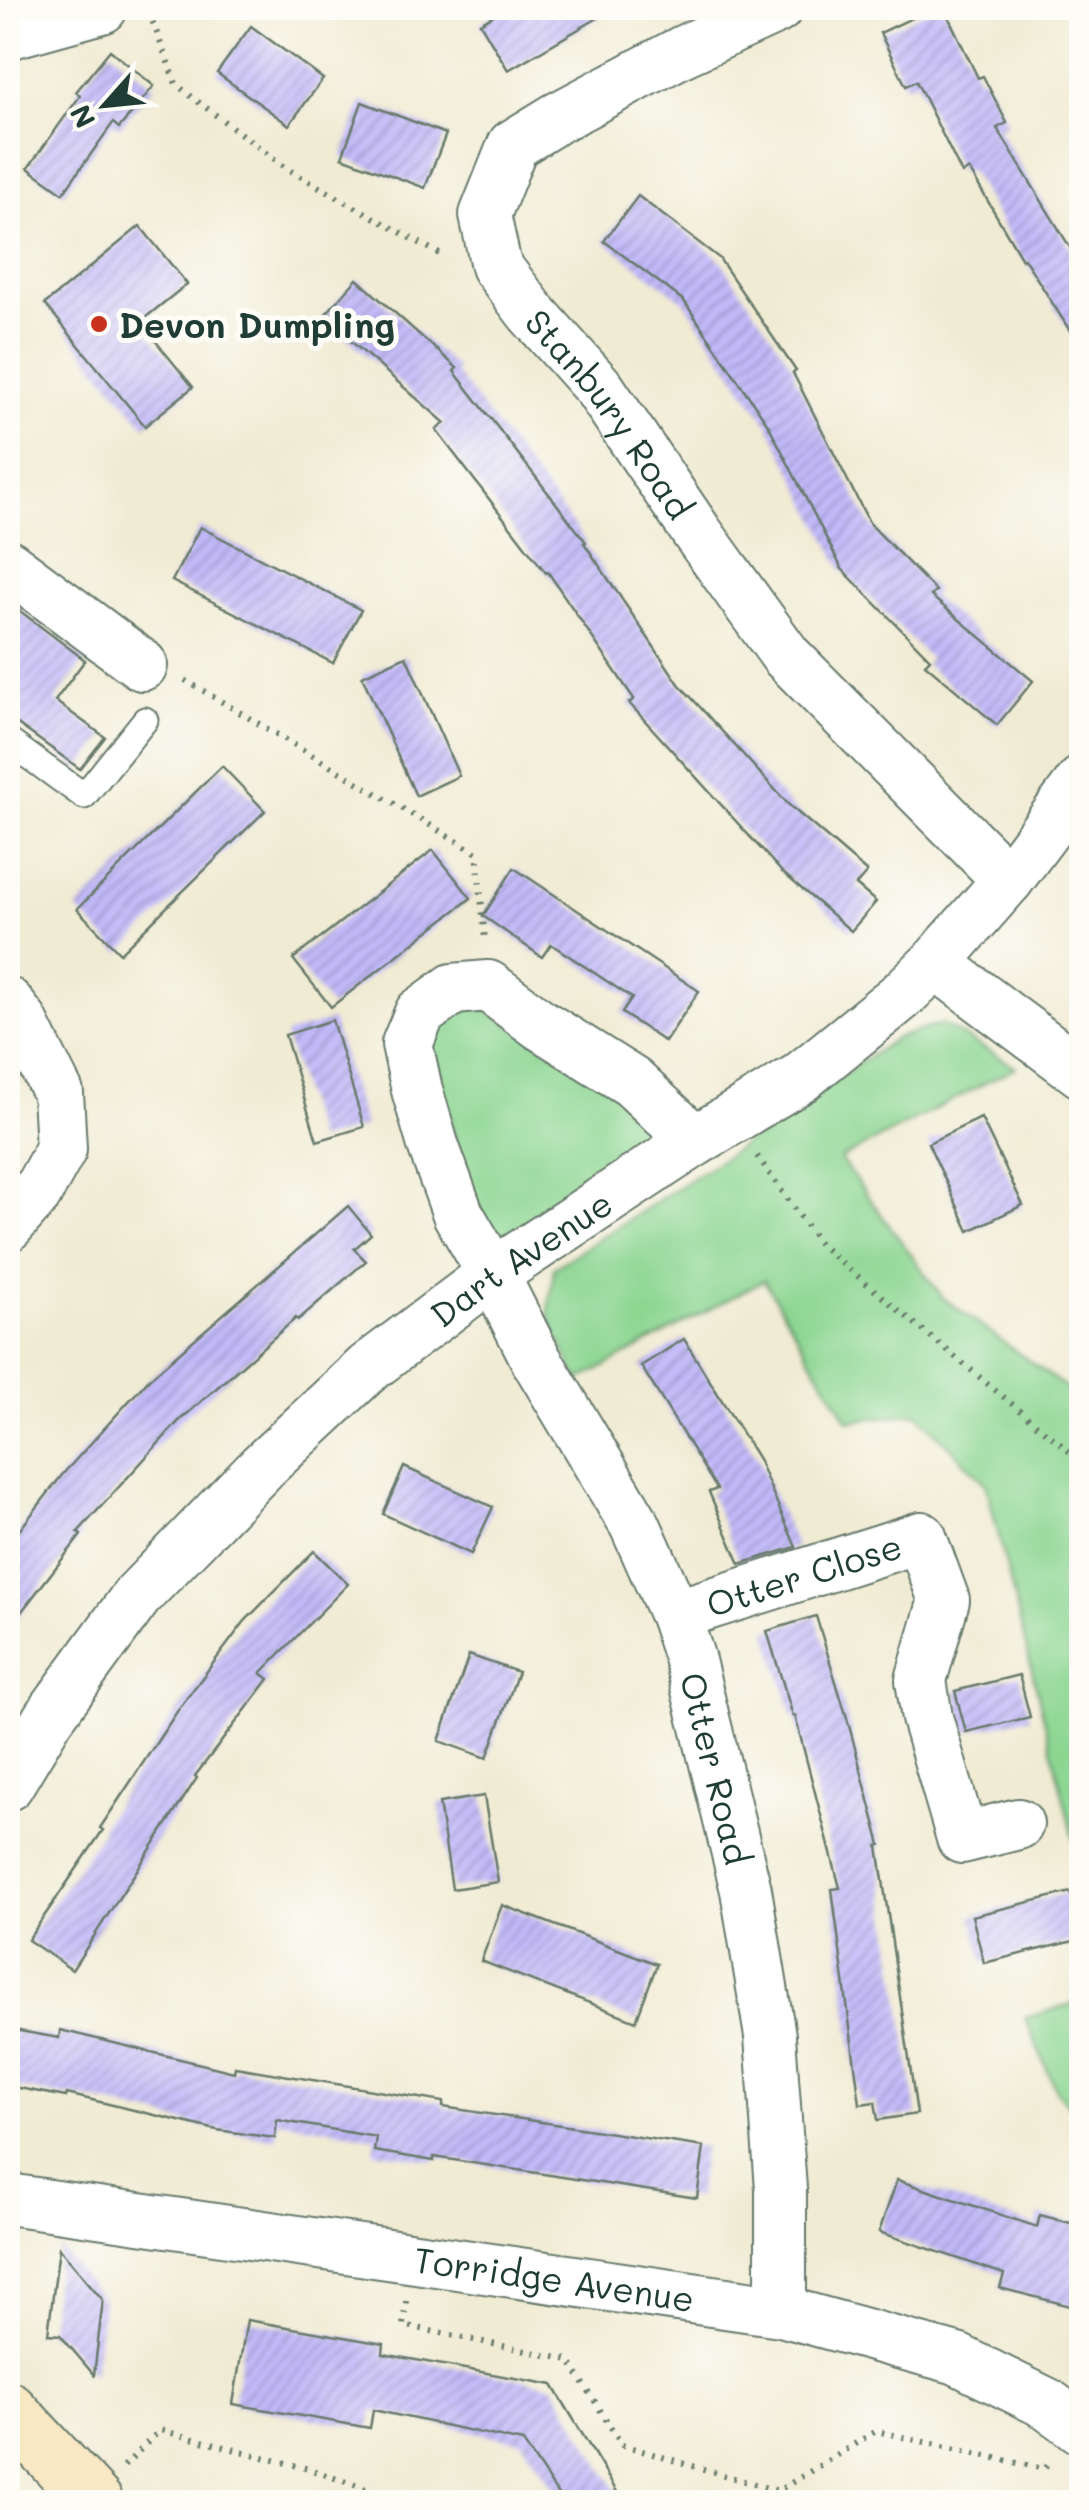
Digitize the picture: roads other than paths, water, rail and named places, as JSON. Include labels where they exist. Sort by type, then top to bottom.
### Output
[{"type":"street","points":[[8,34],[102,8]]},
{"type":"street","name":"Stanbury Road","points":[[777,8],[682,51],[513,145],[484,215],[496,266],[599,388],[786,656],[1008,880]]},
{"type":"street","points":[[8,565],[142,665]]},
{"type":"street","name":"Dart Avenue","points":[[8,1786],[48,1718],[138,1596],[262,1467],[368,1368],[493,1274],[800,1078],[901,996],[1008,880],[1082,782]]},
{"type":"street","points":[[935,963],[1082,1073]]},
{"type":"street","name":"Otter Road","points":[[713,1130],[541,1024],[488,986],[452,989],[420,1013],[407,1044],[433,1145],[458,1214],[537,1361],[635,1525],[675,1614],[689,1657],[746,1890],[770,2036],[781,2189],[781,2311]]},
{"type":"street","points":[[8,1003],[22,1021],[58,1092],[61,1149],[36,1194],[8,1226]]},
{"type":"street","name":"Otter Close","points":[[675,1614],[921,1537],[944,1600],[922,1680],[926,1718],[962,1838],[1018,1824]]},
{"type":"street","name":"Torridge Avenue","points":[[8,2199],[781,2311],[957,2359],[1048,2404],[1079,2427]]},
{"type":"street","points":[[8,2409],[94,2500]]},
{"type":"lane","points":[[8,741],[84,796],[145,720]]},
{"type":"place","name":"Devon Dumpling","points":[[99,324]]}]
